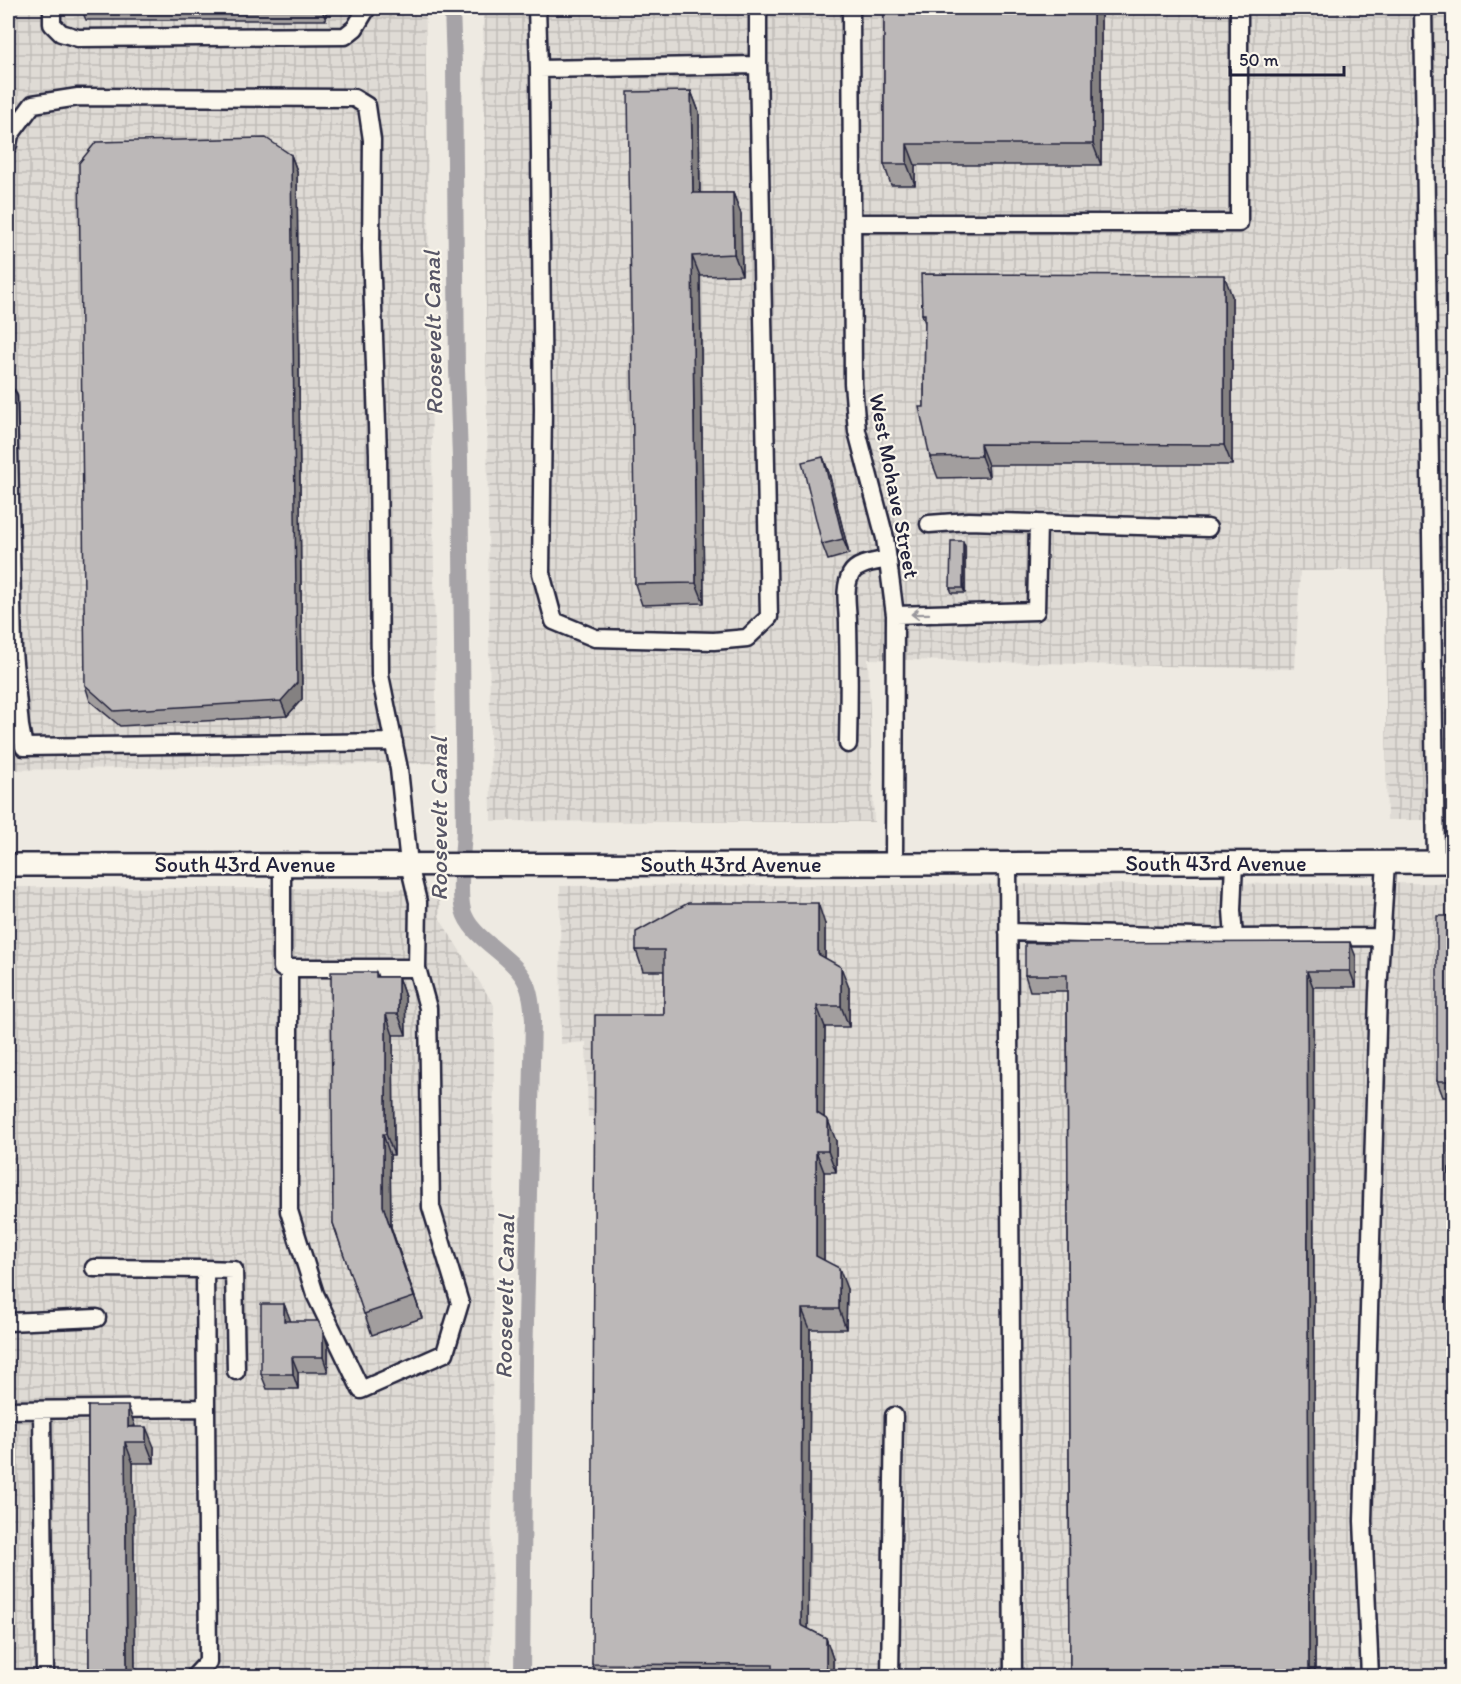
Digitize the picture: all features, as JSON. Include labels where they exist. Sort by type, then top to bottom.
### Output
[{"type":"main road","name":"South 43rd Avenue","points":[[8,865],[1445,862]]},
{"type":"street","points":[[52,8],[52,24],[61,33],[78,38],[345,36],[355,28],[367,8]]},
{"type":"street","points":[[537,8],[543,408],[541,573],[554,621],[595,638],[714,641],[747,638],[769,617],[758,8]]},
{"type":"street","name":"West Mohave Street","points":[[851,8],[853,383],[857,431],[885,538],[895,615],[894,864]]},
{"type":"street","points":[[852,223],[1239,223],[1239,8]]},
{"type":"street","points":[[1423,8],[1445,862]]},
{"type":"street","points":[[539,69],[758,65]]},
{"type":"street","points":[[8,138],[33,104],[78,97],[354,98],[367,106],[372,140],[371,249],[378,454],[380,675],[399,769],[409,864],[418,902],[417,968],[428,1008],[431,1207],[460,1303],[445,1353],[361,1390],[315,1294],[289,1211],[289,968]]},
{"type":"street","points":[[8,397],[14,734],[24,747],[394,742]]},
{"type":"street","points":[[929,524],[969,521],[1208,528]]},
{"type":"street","points":[[895,615],[1036,610],[1038,523]]},
{"type":"street","points":[[848,744],[849,622],[846,597],[848,582],[851,573],[857,567],[888,559]]},
{"type":"street","points":[[1234,862],[1232,910],[1234,938]]},
{"type":"street","points":[[1370,1677],[1364,1521],[1378,993],[1386,862]]},
{"type":"street","points":[[282,864],[282,968],[417,968]]},
{"type":"street","points":[[1008,864],[1013,1677]]},
{"type":"street","points":[[1008,932],[1234,938],[1381,937]]},
{"type":"street","points":[[94,1268],[234,1270],[236,1371]]},
{"type":"street","points":[[195,1677],[208,1662],[205,1269]]},
{"type":"street","points":[[8,1322],[97,1318]]},
{"type":"street","points":[[8,1410],[206,1408]]},
{"type":"street","points":[[42,1410],[45,1677]]},
{"type":"street","points":[[890,1677],[894,1416]]},
{"type":"shaded area","points":[[8,8],[425,8],[437,763],[8,770]]},
{"type":"shaded area","points":[[483,8],[1453,8],[1453,820],[1387,820],[1385,570],[1300,571],[1295,669],[868,659],[874,822],[491,821]]},
{"type":"shaded area","points":[[1453,883],[1453,1676],[598,1676],[600,1118],[588,1117],[586,1042],[561,1044],[560,886]]},
{"type":"shaded area","points":[[14,887],[439,889],[440,919],[494,1005],[491,1676],[8,1676],[8,889]]},
{"type":"building","points":[[884,8],[1093,8],[1093,144],[907,144],[907,164],[884,164]]},
{"type":"building","points":[[691,91],[693,193],[733,193],[734,254],[692,256],[696,583],[635,584],[628,92]]},
{"type":"building","points":[[266,138],[291,155],[297,683],[281,701],[114,711],[85,685],[79,163],[96,142]]},
{"type":"building","points":[[921,274],[1224,275],[1224,445],[980,444],[981,456],[930,457],[919,407],[924,407],[925,314],[922,314]]},
{"type":"building","points":[[823,457],[843,539],[822,544],[802,462]]},
{"type":"building","points":[[951,541],[963,541],[963,588],[950,588]]},
{"type":"building","points":[[688,903],[818,903],[818,954],[841,967],[841,1006],[817,1006],[817,1113],[828,1120],[828,1151],[816,1151],[816,1256],[839,1268],[839,1309],[802,1309],[801,1625],[826,1638],[826,1677],[772,1677],[772,1665],[592,1664],[595,1015],[664,1015],[664,950],[636,950],[636,932]]},
{"type":"building","points":[[1437,916],[1454,916],[1454,1081],[1437,1081]]},
{"type":"building","points":[[1350,942],[1350,971],[1307,971],[1309,1677],[1070,1677],[1067,975],[1025,975],[1025,943]]},
{"type":"building","points":[[331,972],[376,972],[376,977],[398,977],[398,1014],[386,1014],[386,1134],[383,1134],[383,1206],[414,1297],[364,1314],[333,1223]]},
{"type":"building","points":[[261,1304],[284,1304],[284,1321],[318,1321],[323,1331],[323,1357],[292,1357],[293,1374],[261,1374]]},
{"type":"building","points":[[88,1406],[128,1406],[128,1427],[146,1427],[146,1442],[125,1442],[127,1670],[89,1670]]},
{"type":"waterway","name":"Roosevelt Canal","points":[[452,8],[460,458],[464,831],[462,902],[467,920],[474,929],[510,962],[524,979],[530,994],[533,1020],[525,1365],[522,1676]]},
{"type":"railway","points":[[1451,1097],[1451,1497],[1454,1520]]}]
